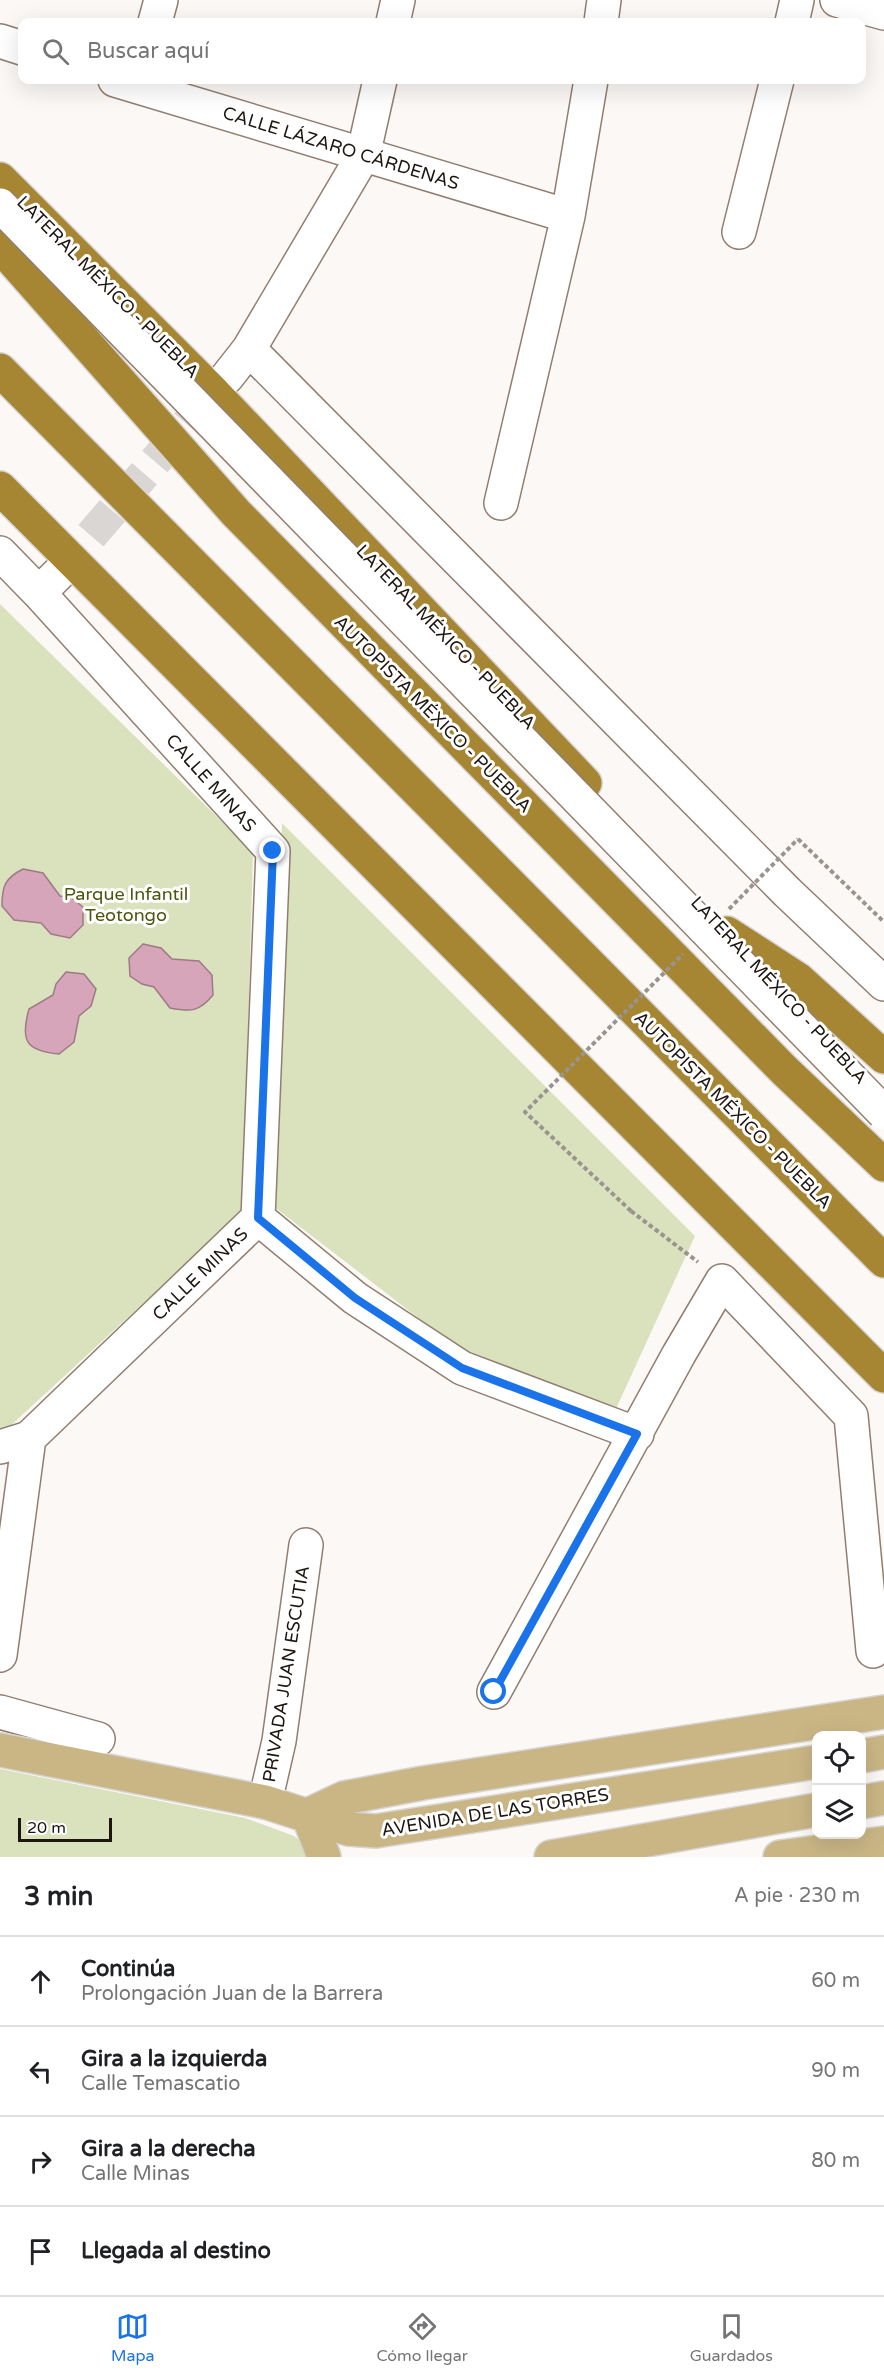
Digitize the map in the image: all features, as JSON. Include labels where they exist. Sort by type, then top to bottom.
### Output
[{"type":"highway","name":"LATERAL MÉXICO - PUEBLA","points":[[0,179],[214,393],[726,923],[884,1101]]},
{"type":"highway","name":"AUTOPISTA MÉXICO - PUEBLA","points":[[0,246],[236,513],[784,1070],[884,1165]]},
{"type":"highway","name":"AUTOPISTA MÉXICO - PUEBLA","points":[[0,369],[884,1261]]},
{"type":"highway","points":[[0,488],[884,1376]]},
{"type":"highway","points":[[726,923],[798,979],[884,1057]]},
{"type":"main road","points":[[324,1857],[308,1815],[344,1798],[423,1783],[884,1712]]},
{"type":"main road","name":"AVENIDA DE LAS TORRES","points":[[0,1750],[265,1802],[348,1829],[376,1831],[812,1763]]},
{"type":"main road","points":[[866,1754],[884,1752]]},
{"type":"main road","points":[[866,1801],[884,1798]]},
{"type":"main road","points":[[551,1857],[812,1811]]},
{"type":"main road","points":[[780,1857],[884,1843]]},
{"type":"street","points":[[156,18],[161,0]]},
{"type":"street","points":[[394,18],[398,0]]},
{"type":"street","points":[[602,18],[604,0]]},
{"type":"street","points":[[793,18],[797,0]]},
{"type":"street","points":[[837,0],[884,13]]},
{"type":"street","points":[[0,41],[18,47]]},
{"type":"street","name":"CALLE LÁZARO CÁRDENAS","points":[[138,84],[363,156],[568,216]]},
{"type":"street","points":[[227,377],[249,349],[363,156],[379,84]]},
{"type":"street","points":[[501,503],[568,216],[590,84]]},
{"type":"street","points":[[739,232],[776,84]]},
{"type":"street","points":[[0,205],[282,491],[653,878],[884,1113]]},
{"type":"street","points":[[0,233],[884,1139]]},
{"type":"street","points":[[249,349],[787,892],[884,984]]},
{"type":"street","name":"CALLE MINAS","points":[[0,553],[49,583],[273,851],[258,1218],[14,1442],[0,1655]]},
{"type":"street","points":[[258,1218],[355,1298],[462,1368],[637,1434]]},
{"type":"street","points":[[494,1692],[679,1354],[722,1281],[851,1416],[873,1651]]},
{"type":"street","name":"PRIVADA JUAN ESCUTIA","points":[[265,1802],[279,1741],[306,1545]]},
{"type":"street","points":[[0,1712],[98,1739]]},
{"type":"path","points":[[726,923],[798,839],[884,922]]},
{"type":"path","points":[[691,947],[525,1112],[631,1211],[722,1281]]},
{"type":"green space","name":"Parque Infantil Teotongo","points":[[0,604],[253,852],[243,1211],[7,1429],[0,1428]]},
{"type":"green space","points":[[282,823],[695,1236],[615,1411],[473,1360],[273,1206]]},
{"type":"green space","points":[[0,1769],[245,1818],[294,1836],[306,1846],[312,1857],[0,1857]]},
{"type":"shaded area","points":[[23,869],[43,873],[60,896],[72,898],[83,907],[83,925],[70,938],[51,934],[41,923],[14,920],[2,906],[3,893],[8,879]]},
{"type":"shaded area","points":[[143,944],[161,948],[172,959],[199,961],[212,975],[213,995],[199,1008],[184,1010],[170,1008],[154,987],[142,984],[130,976],[129,958]]},
{"type":"shaded area","points":[[66,972],[84,974],[96,989],[91,1006],[79,1016],[74,1042],[59,1054],[48,1053],[33,1047],[28,1042],[25,1029],[26,1020],[29,1009],[53,995],[56,984]]},
{"type":"tunnel","points":[[59,573],[218,388]]},
{"type":"route","points":[[273,851],[258,1218],[355,1298],[462,1368],[637,1434],[494,1692]]}]
